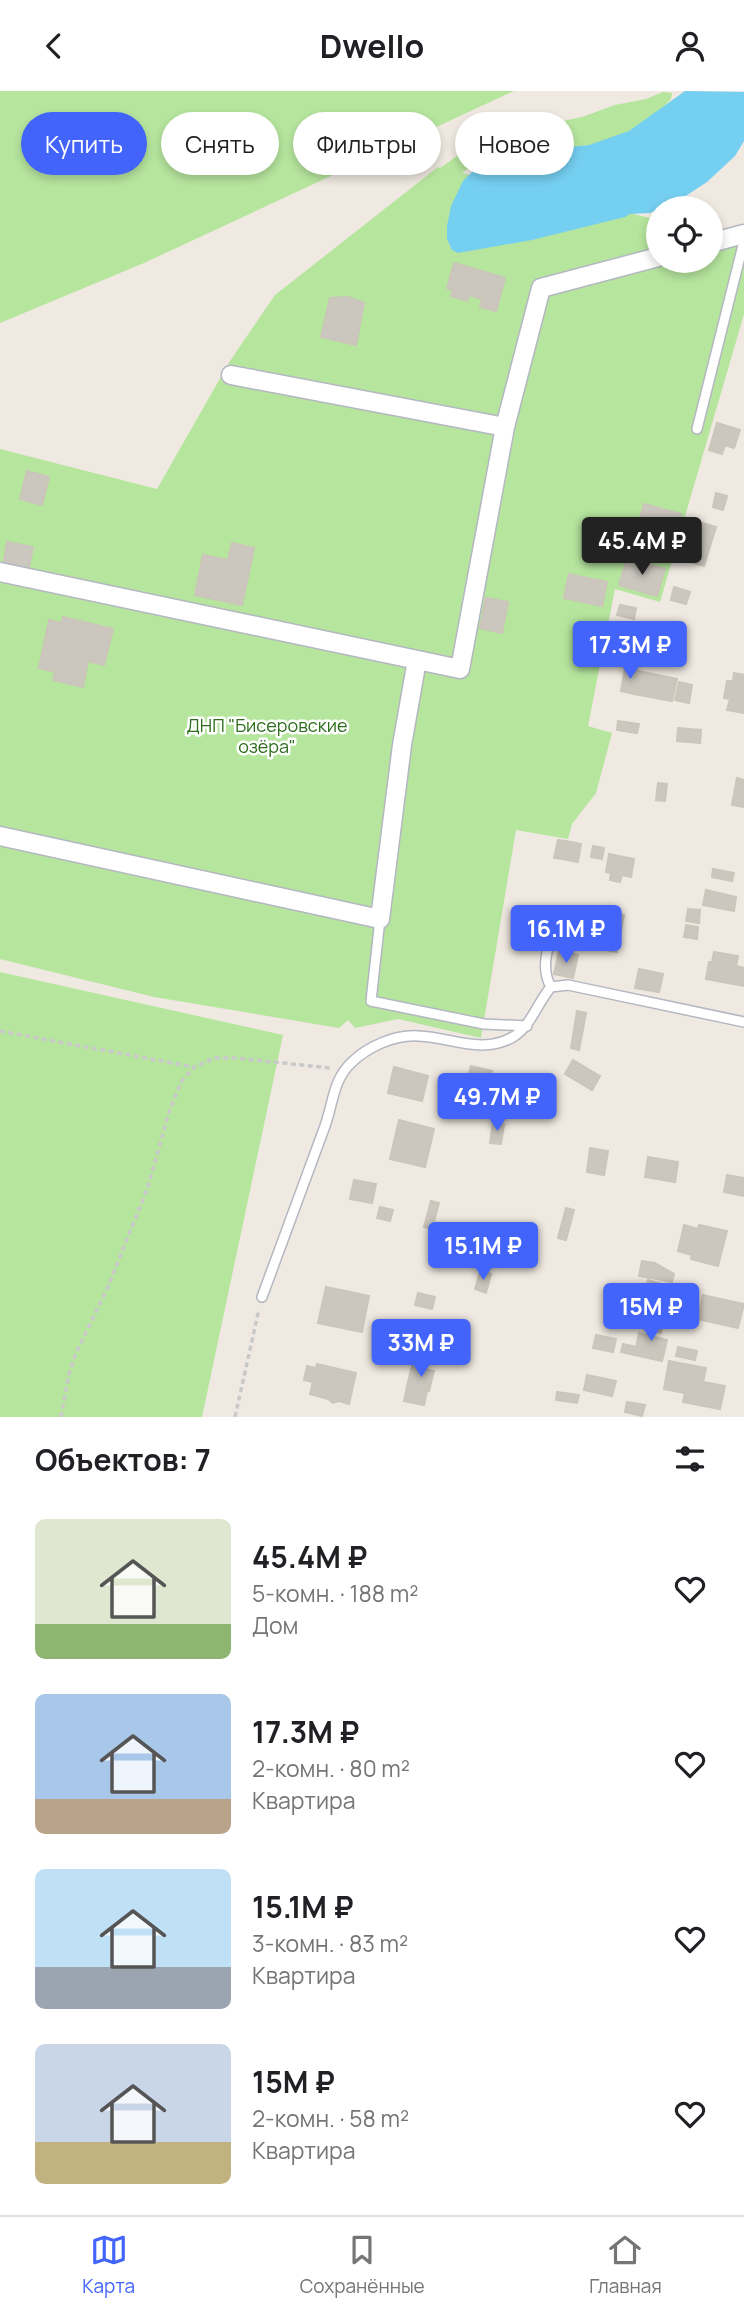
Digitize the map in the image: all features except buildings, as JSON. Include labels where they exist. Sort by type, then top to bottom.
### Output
[{"type":"street","points":[[723,240],[744,234]]},
{"type":"street","points":[[0,572],[460,669],[505,427],[541,288],[646,260]]},
{"type":"street","points":[[231,375],[505,427]]},
{"type":"street","points":[[0,837],[380,919],[402,745],[417,660]]},
{"type":"lane","points":[[697,429],[744,241]]},
{"type":"lane","points":[[380,919],[372,1001],[484,1024],[527,1026]]},
{"type":"lane","points":[[551,933],[545,962],[546,978],[551,987]]},
{"type":"lane","points":[[551,987],[568,985],[744,1022]]},
{"type":"lane","points":[[262,1297],[327,1121],[334,1091],[346,1069],[374,1046],[401,1037],[419,1035],[463,1044],[499,1044],[527,1026],[551,987]]},
{"type":"path","points":[[0,1031],[194,1067]]},
{"type":"path","points":[[61,1417],[76,1353],[107,1289],[148,1187],[169,1112],[181,1082],[194,1067],[215,1058],[346,1069]]},
{"type":"path","points":[[235,1417],[262,1297]]},
{"type":"green space","points":[[0,91],[514,91],[469,112],[455,112],[455,118],[441,125],[441,112],[293,112],[293,175],[333,175],[144,263],[0,323]]},
{"type":"green space","points":[[663,92],[672,93],[671,99],[631,140],[574,147],[574,119],[615,105],[646,99]]},
{"type":"green space","name":"ДНП \"Бисеровские озёра\"","points":[[455,157],[455,175],[470,175],[646,217],[646,273],[723,273],[723,236],[744,241],[744,314],[660,602],[615,589],[588,726],[612,733],[596,793],[572,824],[568,839],[516,830],[481,1038],[398,1019],[355,1028],[348,1020],[339,1028],[154,997],[0,959],[0,449],[157,489],[230,361],[275,295],[428,175],[441,175],[441,167]]},
{"type":"green space","points":[[0,972],[283,1035],[202,1417],[0,1417]]},
{"type":"water","points":[[685,91],[744,92],[744,141],[735,156],[707,182],[686,196],[646,196],[646,213],[630,214],[532,240],[458,253],[452,250],[447,239],[451,206],[463,181],[469,175],[574,175],[574,147],[589,145],[629,131]]}]
